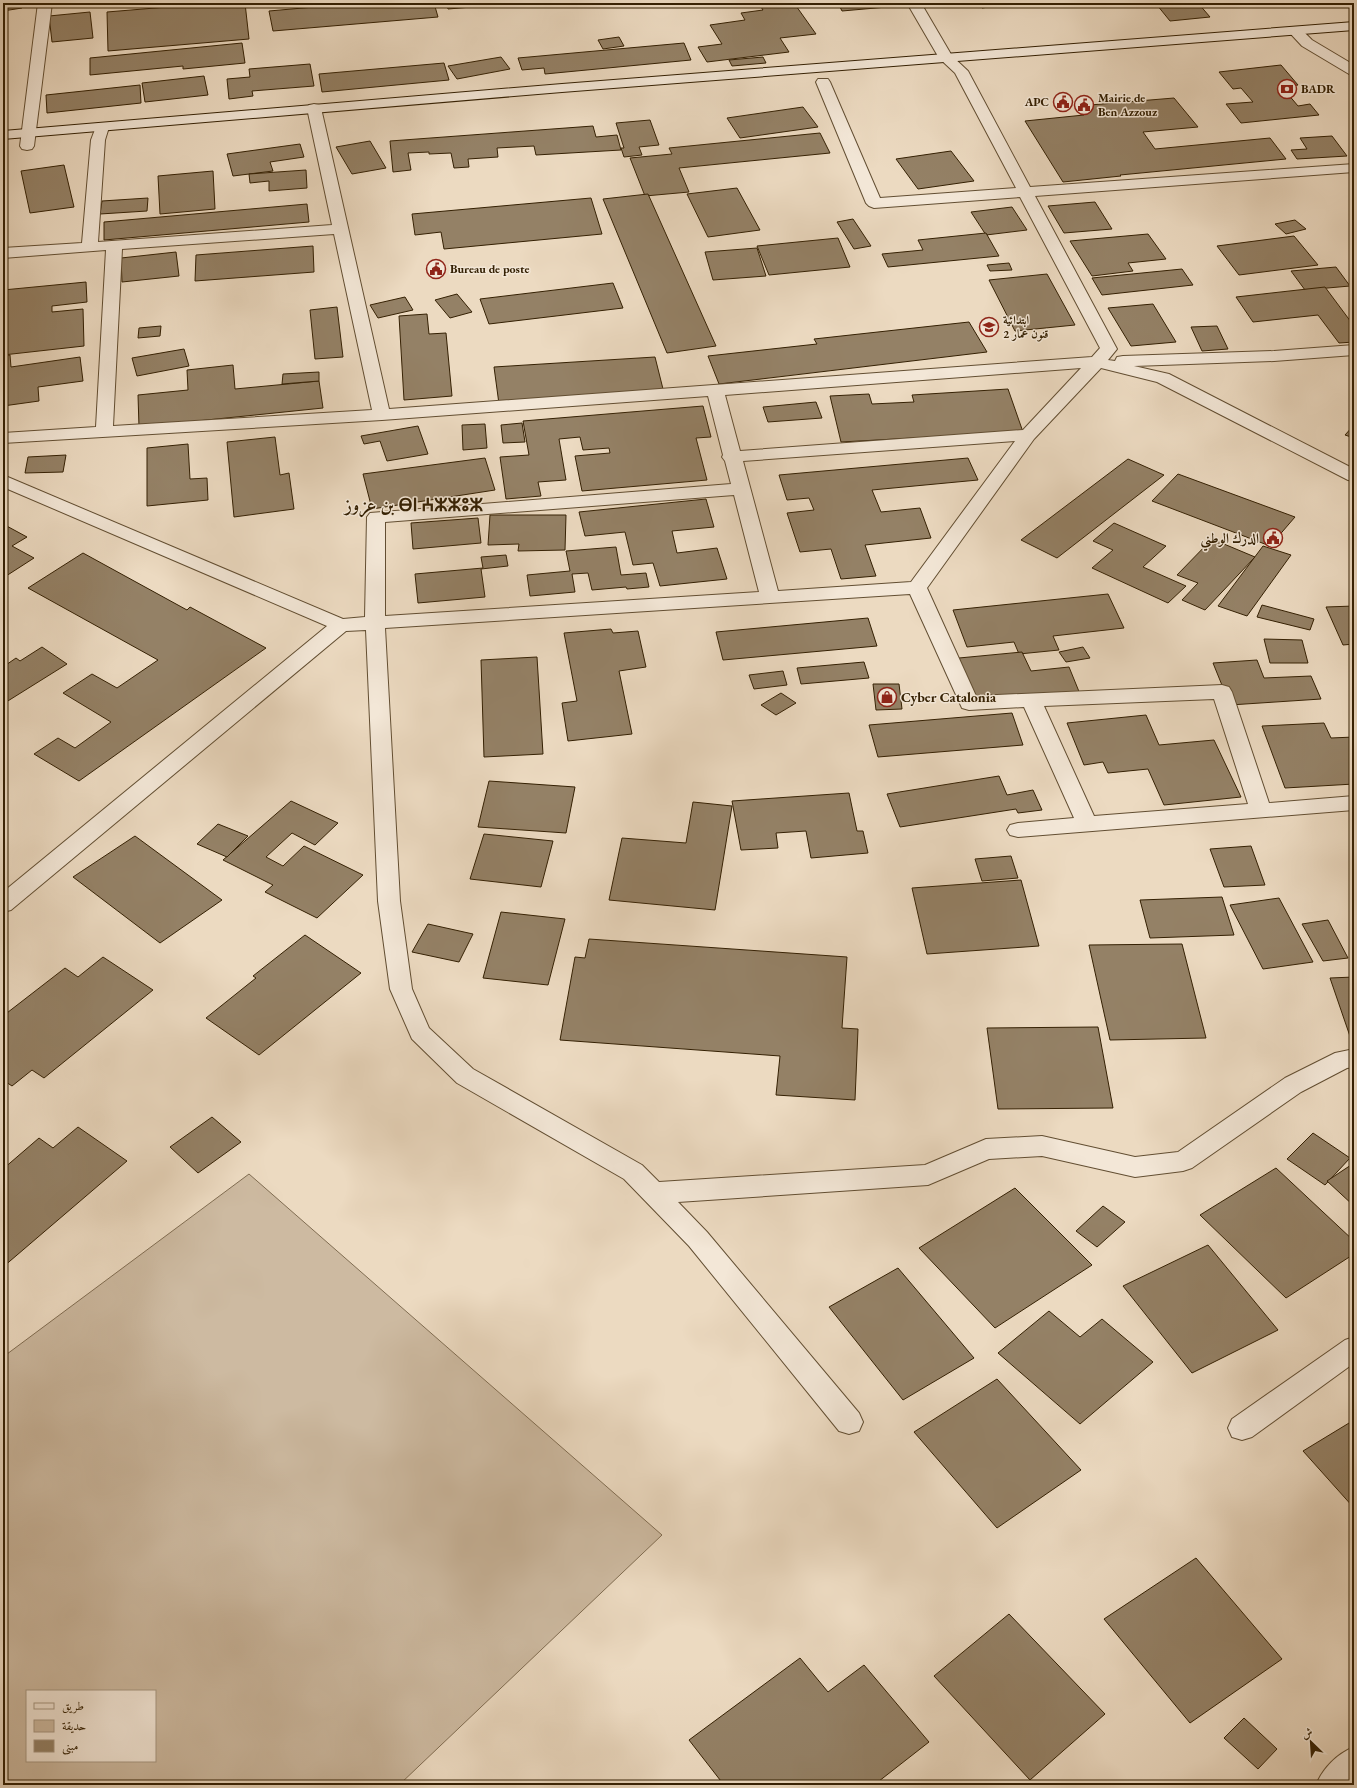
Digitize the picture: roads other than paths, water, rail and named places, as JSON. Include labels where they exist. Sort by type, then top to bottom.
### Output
[{"type":"street","points":[[28,139],[48,3]]},
{"type":"street","points":[[914,3],[942,65]]},
{"type":"street","points":[[3,135],[28,139],[942,65],[1295,30],[1354,26]]},
{"type":"street","points":[[1295,30],[1307,43],[1354,71]]},
{"type":"street","points":[[1192,52],[1354,39]]},
{"type":"street","points":[[917,588],[1028,435],[1109,349],[1026,193],[969,70],[942,65]]},
{"type":"street","points":[[808,83],[838,80]]},
{"type":"street","points":[[823,82],[874,203],[1354,168]]},
{"type":"street","points":[[316,115],[469,110]]},
{"type":"street","points":[[316,115],[382,415]]},
{"type":"street","points":[[90,247],[100,133]]},
{"type":"street","points":[[3,148],[28,139]]},
{"type":"street","points":[[3,253],[341,229]]},
{"type":"street","points":[[104,432],[114,245]]},
{"type":"street","points":[[3,438],[382,415],[1098,362],[1274,356],[1354,350]]},
{"type":"street","points":[[1098,362],[1163,378],[1354,476]]},
{"type":"street","points":[[715,390],[731,457],[770,598]]},
{"type":"street","points":[[731,457],[1028,435]]},
{"type":"street","points":[[3,480],[341,624],[917,588]]},
{"type":"street","points":[[3,496],[21,488]]},
{"type":"street","points":[[740,489],[376,516],[375,622],[389,901],[401,989],[420,1034],[465,1076],[632,1172],[698,1239],[849,1422]]},
{"type":"street","points":[[917,588],[969,703],[1222,692],[1261,810]]},
{"type":"street","points":[[3,904],[341,624]]},
{"type":"street","points":[[1031,700],[1087,824]]},
{"type":"street","points":[[1018,830],[1354,803]]},
{"type":"street","points":[[653,1193],[928,1175],[986,1149],[1042,1146],[1135,1167],[1183,1161],[1293,1085],[1344,1059],[1354,1058]]},
{"type":"street","points":[[1242,1428],[1354,1348]]},
{"type":"street","points":[[1331,1785],[1354,1762]]},
{"type":"place","name":"BADR","points":[[1287,89]]},
{"type":"place","name":"APC","points":[[1063,102]]},
{"type":"place","name":"Mairie de Ben Azzouz","points":[[1084,105]]},
{"type":"place","name":"Bureau de poste","points":[[436,269]]},
{"type":"place","name":"ابتدائية قنون عمار 2","points":[[989,327]]},
{"type":"place","name":"الدرك الوطني","points":[[1273,538]]},
{"type":"place","name":"Cyber Catalonia","points":[[887,697]]},
{"type":"district","name":"بن عزوز ⴱⵏ ⵄⵣⵣⵓⵣ","points":[[414,504]]}]
